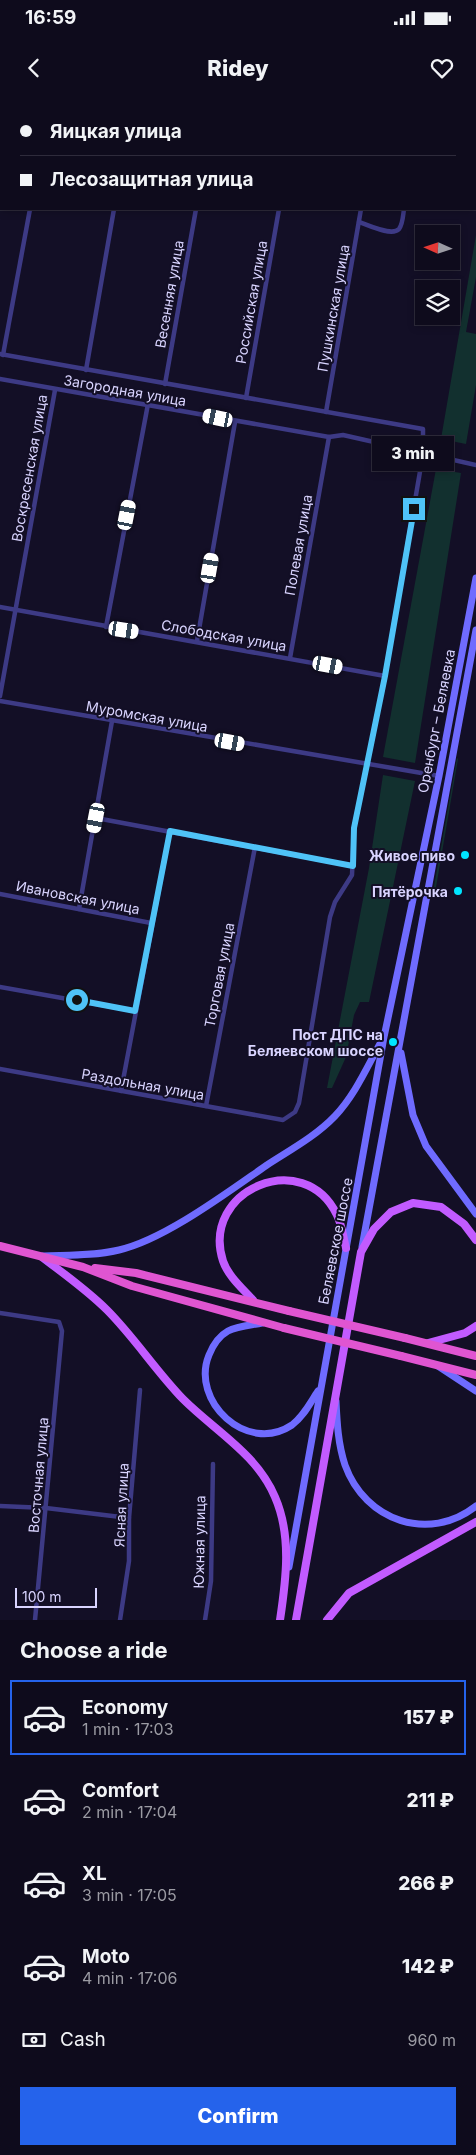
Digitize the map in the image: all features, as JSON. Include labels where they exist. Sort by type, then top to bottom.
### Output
[{"type":"highway","points":[[0,1246],[83,1267],[132,1286],[262,1323],[476,1375]]},
{"type":"highway","points":[[83,1267],[136,1273],[253,1300],[289,1311],[476,1356]]},
{"type":"main road","name":"Оренбург – Беляевка","points":[[419,868],[439,776],[476,578]]},
{"type":"main road","name":"Оренбург – Беляевка","points":[[431,871],[476,630]]},
{"type":"main road","name":"Беляевское шоссе","points":[[280,1620],[384,1037],[419,868]]},
{"type":"main road","name":"Беляевское шоссе","points":[[296,1620],[431,871]]},
{"type":"main road","points":[[40,1256],[99,1254],[121,1250],[150,1239],[201,1208],[308,1138],[334,1117],[349,1099],[384,1037]]},
{"type":"main road","points":[[400,1046],[412,1115],[426,1146],[476,1214]]},
{"type":"main road","points":[[253,1300],[230,1274],[223,1262],[221,1248],[222,1228],[230,1207],[247,1190],[275,1180],[306,1184],[321,1194],[337,1214],[346,1248]]},
{"type":"main road","points":[[361,1252],[374,1228],[391,1212],[413,1203],[442,1207],[464,1224],[476,1240]]},
{"type":"main road","points":[[40,1256],[108,1310],[183,1399],[238,1447],[260,1470],[276,1499],[282,1517],[287,1575]]},
{"type":"main road","points":[[262,1323],[229,1331],[214,1344],[204,1366],[204,1380],[210,1397],[218,1411],[242,1429],[266,1433],[278,1431],[291,1425],[303,1415],[321,1387]]},
{"type":"main road","points":[[428,1343],[465,1333],[476,1326]]},
{"type":"main road","points":[[436,1365],[476,1391]]},
{"type":"main road","points":[[336,1393],[340,1447],[346,1467],[356,1486],[382,1512],[406,1523],[437,1524],[466,1514],[476,1506]]},
{"type":"main road","points":[[327,1620],[349,1593],[476,1522]]},
{"type":"street","points":[[30,210],[2,355],[423,429],[423,454],[385,676],[354,828],[353,866],[96,818]]},
{"type":"street","points":[[86,370],[114,210]]},
{"type":"street","name":"Весенняя улица","points":[[165,384],[196,210]]},
{"type":"street","name":"Российская улица","points":[[246,398],[279,210]]},
{"type":"street","name":"Пушкинская улица","points":[[326,412],[362,210]]},
{"type":"street","points":[[359,222],[390,232],[397,231],[400,227],[404,210]]},
{"type":"street","name":"Загородная улица","points":[[0,379],[55,390],[148,404],[235,422],[329,437],[343,435],[476,465]]},
{"type":"street","name":"Воскресенская улица","points":[[0,696],[55,390]]},
{"type":"street","points":[[106,627],[148,404]]},
{"type":"street","points":[[197,641],[235,422]]},
{"type":"street","name":"Полевая улица","points":[[290,658],[329,437]]},
{"type":"street","name":"Слободская улица","points":[[0,607],[385,676]]},
{"type":"street","name":"Муромская улица","points":[[0,701],[368,766],[439,776]]},
{"type":"street","points":[[80,909],[112,721]]},
{"type":"street","points":[[121,1090],[151,923],[170,831]]},
{"type":"street","name":"Торговая улица","points":[[206,1106],[254,847]]},
{"type":"street","name":"Раздольная улица","points":[[0,1069],[283,1120],[295,1112],[299,1103],[330,917],[335,902],[351,880],[353,866]]},
{"type":"street","name":"Ивановская улица","points":[[0,894],[151,923]]},
{"type":"street","points":[[0,986],[135,1011]]},
{"type":"street","name":"Восточная улица","points":[[0,1313],[59,1322],[62,1331],[35,1620]]},
{"type":"street","name":"Ясная улица","points":[[120,1620],[129,1561],[129,1518],[140,1390]]},
{"type":"street","name":"Южная улица","points":[[205,1620],[211,1581],[213,1464]]},
{"type":"street","points":[[0,1506],[46,1508],[129,1518]]},
{"type":"green space","points":[[476,235],[476,277],[466,332],[476,334],[476,385],[466,444],[441,439]]},
{"type":"green space","points":[[436,469],[461,473],[415,763],[383,757]]},
{"type":"green space","points":[[458,759],[435,893],[433,892]]},
{"type":"green space","points":[[383,775],[415,781],[369,1002],[360,1002],[354,1015],[346,1057],[332,1088],[327,1088],[369,868]]},
{"type":"place","name":"Живое пиво","points":[[465,855]]},
{"type":"place","name":"Пятёрочка","points":[[458,891]]},
{"type":"place","name":"Пост ДПС на Беляевском шоссе","points":[[393,1042]]},
{"type":"route","points":[[77,1000],[135,1011],[170,831],[353,866],[354,828],[385,676],[414,509]]}]
